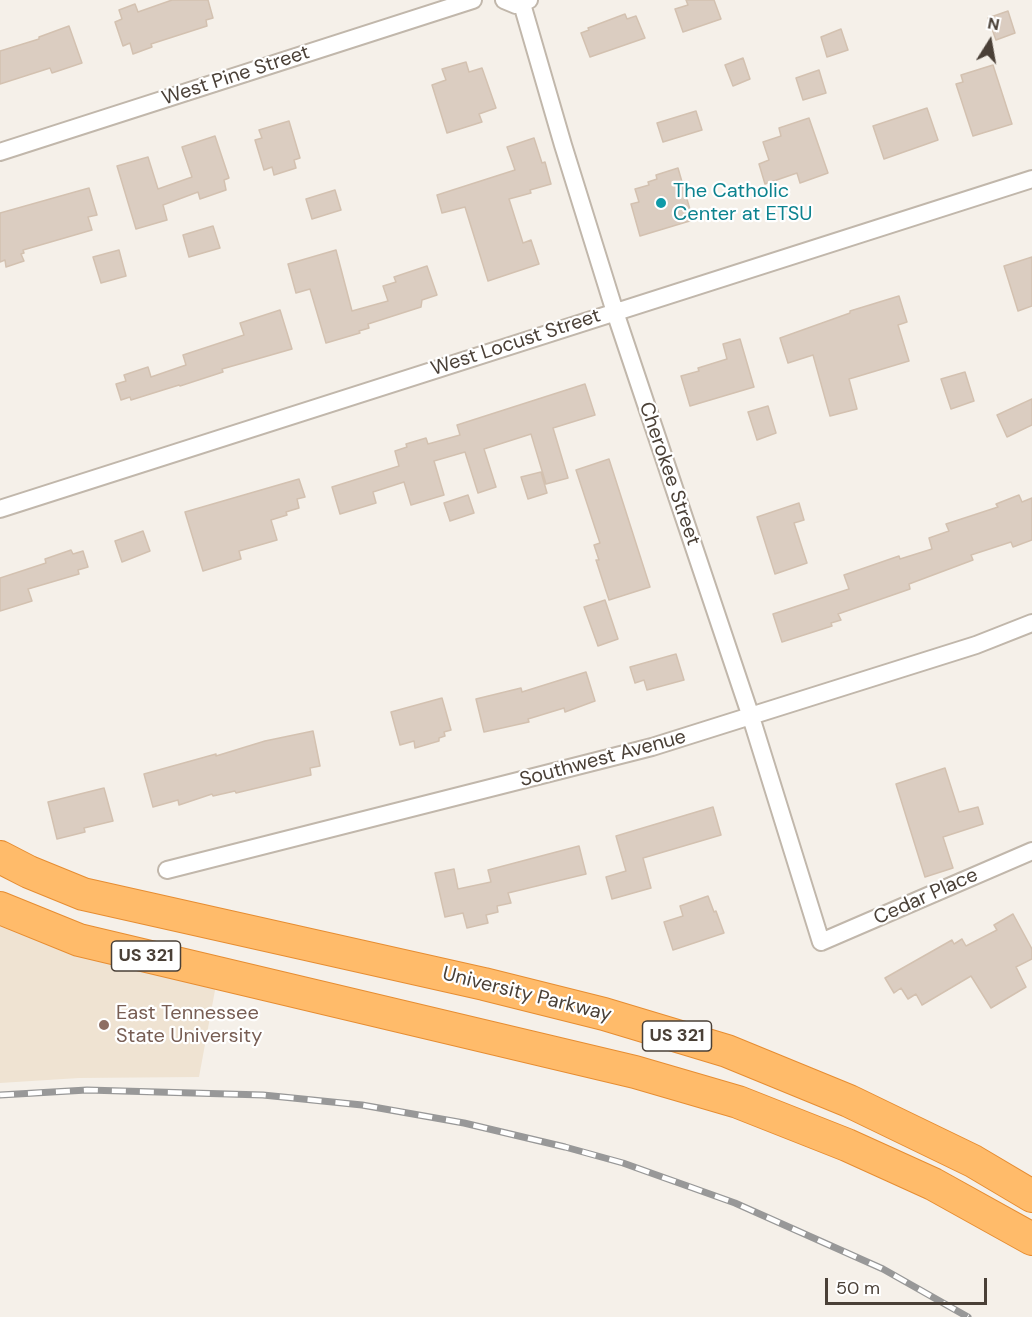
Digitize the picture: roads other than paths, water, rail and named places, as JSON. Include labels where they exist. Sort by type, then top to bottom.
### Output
[{"type":"highway","name":"University Parkway","points":[[0,857],[29,872],[83,894],[484,984],[604,1014],[727,1051],[849,1101],[973,1161],[1032,1196]]},
{"type":"highway","name":"US 321","points":[[0,908],[79,940],[635,1072],[738,1102],[847,1145],[933,1184],[1032,1239]]},
{"type":"highway","points":[[473,1034],[484,984]]},
{"type":"street","name":"West Pine Street","points":[[0,152],[473,0]]},
{"type":"street","points":[[504,0],[510,3],[525,2]]},
{"type":"street","name":"Cherokee Street","points":[[525,2],[563,145],[615,312],[751,717],[821,942]]},
{"type":"street","name":"West Locust Street","points":[[0,509],[1032,179]]},
{"type":"street","name":"Southwest Avenue","points":[[167,870],[652,747],[976,645],[1032,623]]},
{"type":"street","name":"Cedar Place","points":[[821,942],[1032,850]]},
{"type":"railway","points":[[0,1095],[87,1090],[263,1095],[362,1105],[464,1123],[623,1163],[735,1203],[883,1269],[968,1317]]},
{"type":"place","name":"The Catholic Center at ETSU","points":[[661,203]]},
{"type":"place","name":"East Tennessee State University","points":[[104,1025]]}]
